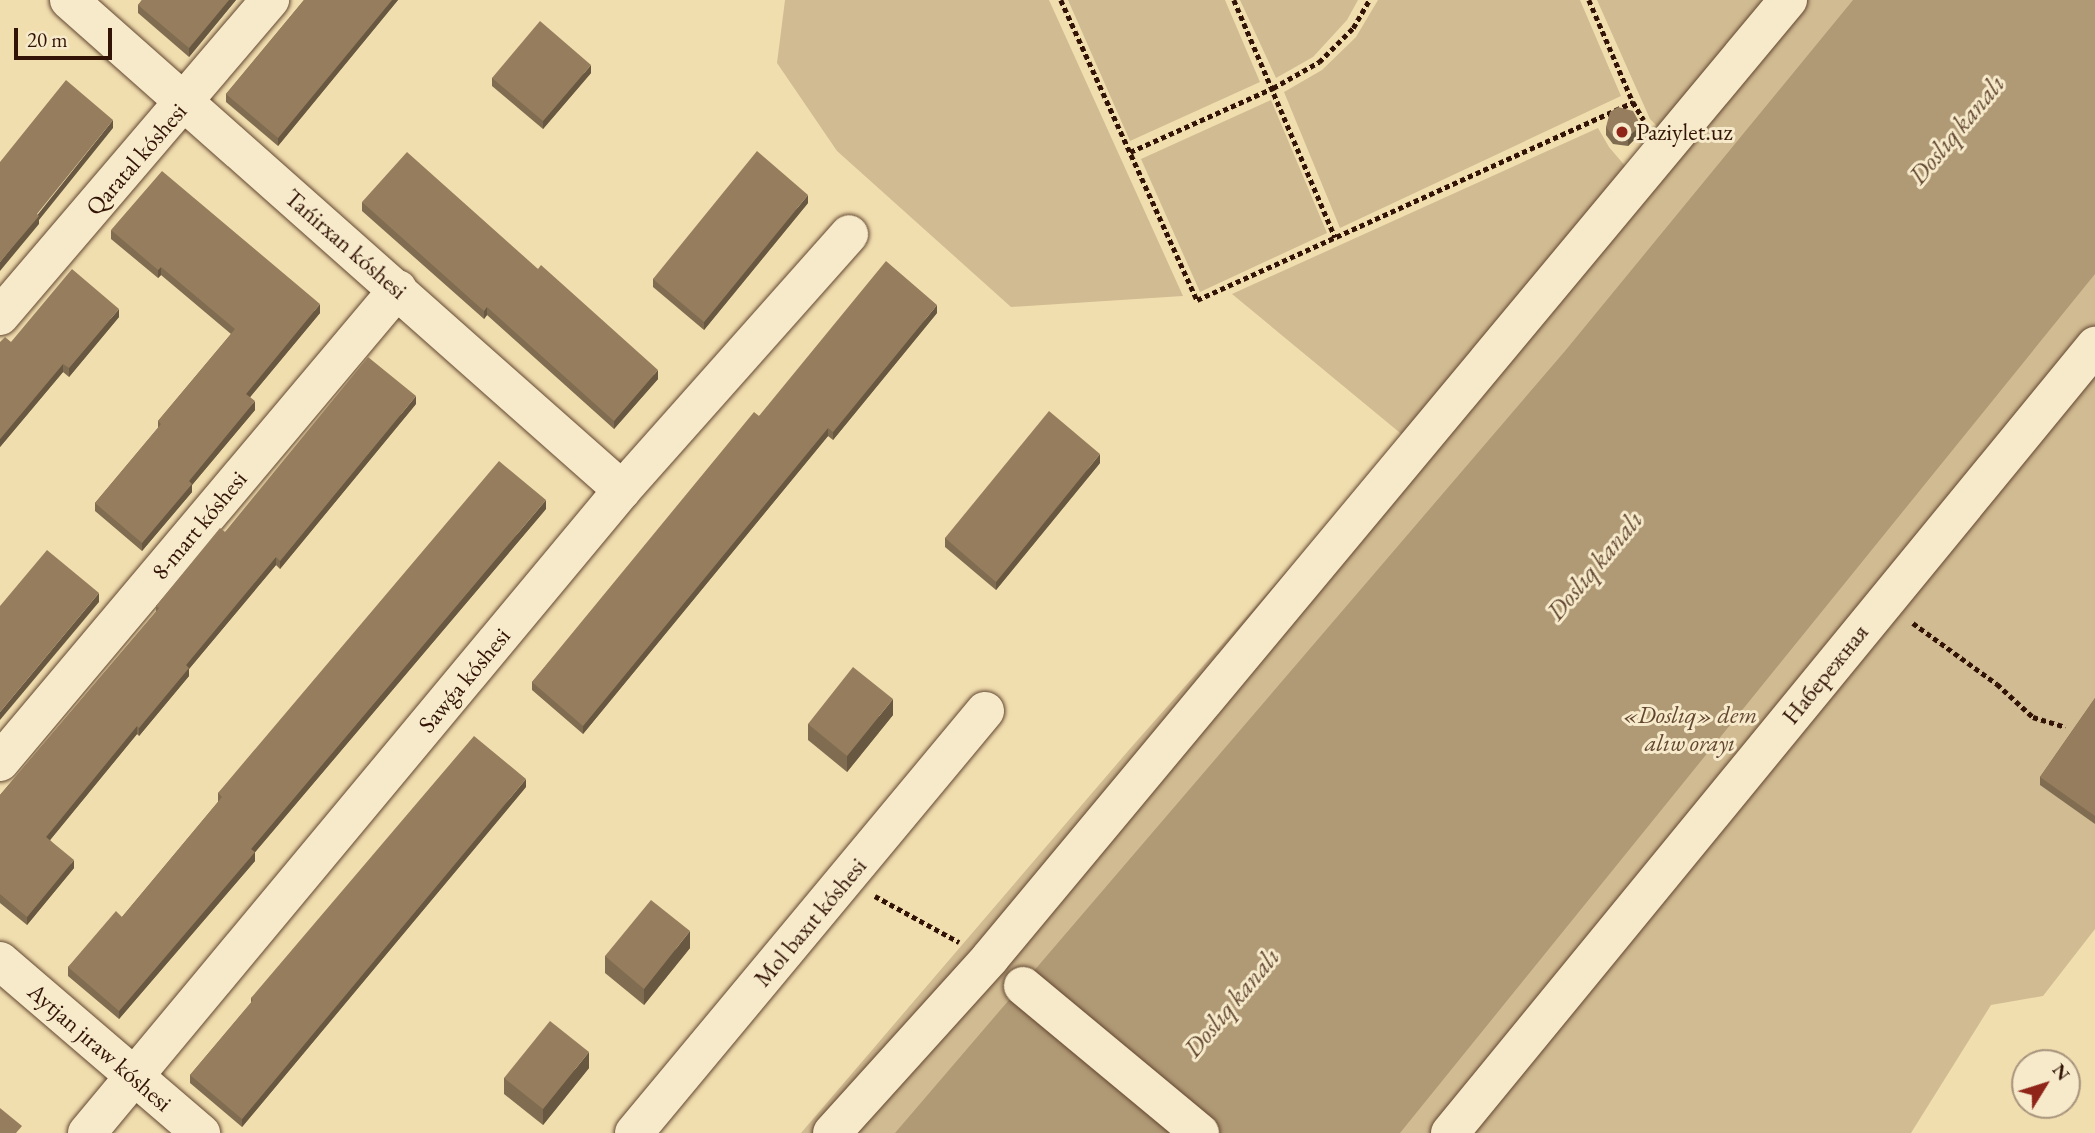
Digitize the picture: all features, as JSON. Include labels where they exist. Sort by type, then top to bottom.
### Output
[{"type":"street","name":"Tańirxan kóshesi","points":[[69,0],[622,490]]},
{"type":"street","name":"Qaratal kóshesi","points":[[0,316],[185,104],[270,0]]},
{"type":"street","points":[[831,1133],[990,958],[1788,0]]},
{"type":"street","name":"Sawǵa kóshesi","points":[[87,1133],[622,490],[849,234]]},
{"type":"street","name":"8-mart kóshesi","points":[[0,762],[398,289]]},
{"type":"street","name":"Набережная","points":[[1450,1133],[2095,345]]},
{"type":"street","name":"Mol baxıt kóshesi","points":[[634,1133],[985,711]]},
{"type":"street","name":"Aytjan jıraw kóshesi","points":[[0,961],[201,1133]]},
{"type":"street","points":[[1023,986],[1200,1133]]},
{"type":"path","points":[[1061,0],[1197,300],[1633,102]]},
{"type":"path","points":[[1234,0],[1335,237]]},
{"type":"path","points":[[1130,152],[1273,88],[1318,62],[1353,28],[1368,0]]},
{"type":"path","points":[[1589,0],[1633,102],[1664,150]]},
{"type":"path","points":[[1885,602],[1997,684],[2033,717],[2066,727]]},
{"type":"path","points":[[846,879],[990,958]]},
{"type":"green space","points":[[785,0],[1049,0],[1183,296],[1011,307],[837,151],[777,63]]},
{"type":"green space","points":[[1068,0],[1225,0],[1260,82],[1130,141]]},
{"type":"green space","points":[[1240,0],[1358,0],[1347,20],[1313,57],[1276,78]]},
{"type":"green space","points":[[1378,0],[1580,0],[1621,96],[1340,228],[1284,92],[1322,70],[1356,37]]},
{"type":"green space","name":"«Doslıq» dem alıw orayı","points":[[1597,0],[2095,0],[2095,929],[2043,996],[1991,1005],[1911,1133],[801,1133],[1128,751],[1405,437],[1232,294],[1598,128],[1609,147],[1626,167],[1659,128],[1650,119]]},
{"type":"green space","points":[[1271,100],[1327,233],[1200,292],[1141,159]]},
{"type":"water","name":"Doslıq kanalı","points":[[1853,0],[2095,0],[2095,274],[1400,1133],[895,1133],[1565,351]]},
{"type":"building","points":[[142,0],[229,0],[189,48],[138,5]]},
{"type":"building","points":[[304,0],[392,0],[278,138],[226,94]]},
{"type":"building","points":[[540,21],[591,65],[543,121],[492,78]]},
{"type":"building","points":[[66,80],[113,120],[0,262],[0,162]]},
{"type":"building","name":"Paziylet.uz","points":[[1618,107],[1633,111],[1638,120],[1636,130],[1628,137],[1613,136],[1606,127],[1610,112]]},
{"type":"building","points":[[757,151],[808,195],[704,322],[653,279]]},
{"type":"building","points":[[407,152],[538,269],[541,265],[658,370],[614,421],[487,307],[484,311],[362,202]]},
{"type":"building","points":[[162,171],[320,304],[246,394],[255,401],[189,481],[192,484],[142,543],[95,503],[161,424],[158,421],[235,329],[161,267],[158,270],[111,230]]},
{"type":"building","points":[[886,261],[937,305],[833,432],[828,428],[583,726],[532,682],[754,412],[759,416]]},
{"type":"building","points":[[72,269],[119,309],[69,368],[63,364],[0,439],[0,342],[5,337],[11,342]]},
{"type":"building","points":[[368,357],[416,396],[280,561],[276,557],[186,665],[189,668],[139,728],[137,726],[46,837],[74,860],[27,917],[0,894],[0,795],[159,608],[156,606],[220,528],[225,532]]},
{"type":"building","points":[[1049,411],[1100,454],[996,582],[945,538]]},
{"type":"building","points":[[499,461],[546,500],[251,849],[255,852],[119,1011],[68,967],[116,911],[122,917],[222,797],[218,793]]},
{"type":"building","points":[[47,550],[99,593],[0,712],[0,606]]},
{"type":"building","points":[[853,667],[893,699],[847,756],[808,724]]},
{"type":"building","points":[[2095,698],[2095,816],[2040,777]]},
{"type":"building","points":[[474,736],[526,779],[242,1119],[190,1075],[253,1000],[251,998]]},
{"type":"building","points":[[651,900],[690,931],[644,989],[605,956]]},
{"type":"building","points":[[550,1021],[589,1052],[543,1109],[504,1078]]},
{"type":"building","points":[[0,1108],[22,1126],[16,1133],[0,1133]]},
{"type":"place","name":"Paziylet.uz","points":[[1622,132]]}]
